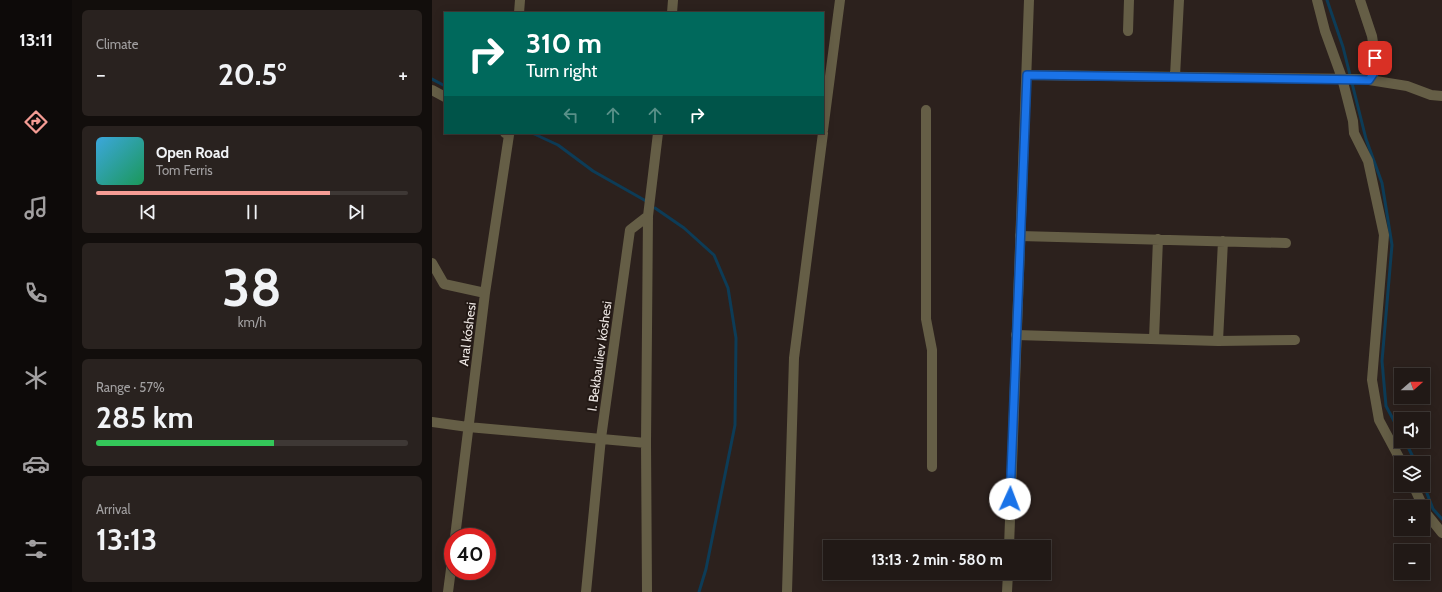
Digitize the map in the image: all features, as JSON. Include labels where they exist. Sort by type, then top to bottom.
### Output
[{"type":"street","points":[[519,12],[520,0]]},
{"type":"street","points":[[672,12],[674,0]]},
{"type":"street","points":[[824,124],[840,0]]},
{"type":"street","points":[[1009,540],[1029,0]]},
{"type":"street","points":[[1128,31],[1129,0]]},
{"type":"street","points":[[1175,76],[1179,0]]},
{"type":"street","points":[[1317,0],[1325,31],[1342,78],[1353,121],[1354,132],[1368,161],[1384,235],[1372,380],[1379,420],[1398,456]]},
{"type":"street","points":[[1360,0],[1372,36],[1377,68],[1366,79]]},
{"type":"street","points":[[1027,75],[1366,79],[1407,86],[1431,95],[1442,96]]},
{"type":"street","points":[[432,90],[444,96]]},
{"type":"street","points":[[926,110],[926,319],[932,350],[932,467]]},
{"type":"street","name":"Aral kóshesi","points":[[456,528],[485,293],[507,134]]},
{"type":"street","points":[[647,592],[646,443],[648,216],[658,134]]},
{"type":"street","points":[[787,592],[794,358],[823,134]]},
{"type":"street","name":"I. Bekbauliev kóshesi","points":[[586,592],[601,438],[630,230],[648,216]]},
{"type":"street","points":[[1020,236],[1286,243]]},
{"type":"street","points":[[1154,339],[1158,239]]},
{"type":"street","points":[[1218,341],[1223,241]]},
{"type":"street","points":[[432,263],[444,284],[485,293]]},
{"type":"street","points":[[1016,335],[1218,341],[1295,340]]},
{"type":"street","points":[[432,422],[468,427],[646,443]]},
{"type":"street","points":[[1416,492],[1426,513],[1442,533]]},
{"type":"street","points":[[448,592],[450,580]]},
{"type":"street","points":[[1007,592],[1008,580]]},
{"type":"waterway","points":[[1327,0],[1343,47],[1366,139],[1382,183],[1392,245],[1382,361],[1386,406],[1394,421]]},
{"type":"waterway","points":[[432,79],[444,85]]},
{"type":"waterway","points":[[534,134],[558,145],[593,171],[646,201]]},
{"type":"waterway","points":[[655,208],[684,228],[714,255],[728,288],[736,338],[735,425],[706,569],[699,592]]},
{"type":"waterway","points":[[1408,448],[1412,456]]},
{"type":"waterway","points":[[1426,492],[1433,509],[1442,519]]},
{"type":"route","points":[[1010,499],[1027,75],[1369,80],[1377,68],[1375,58]]}]
